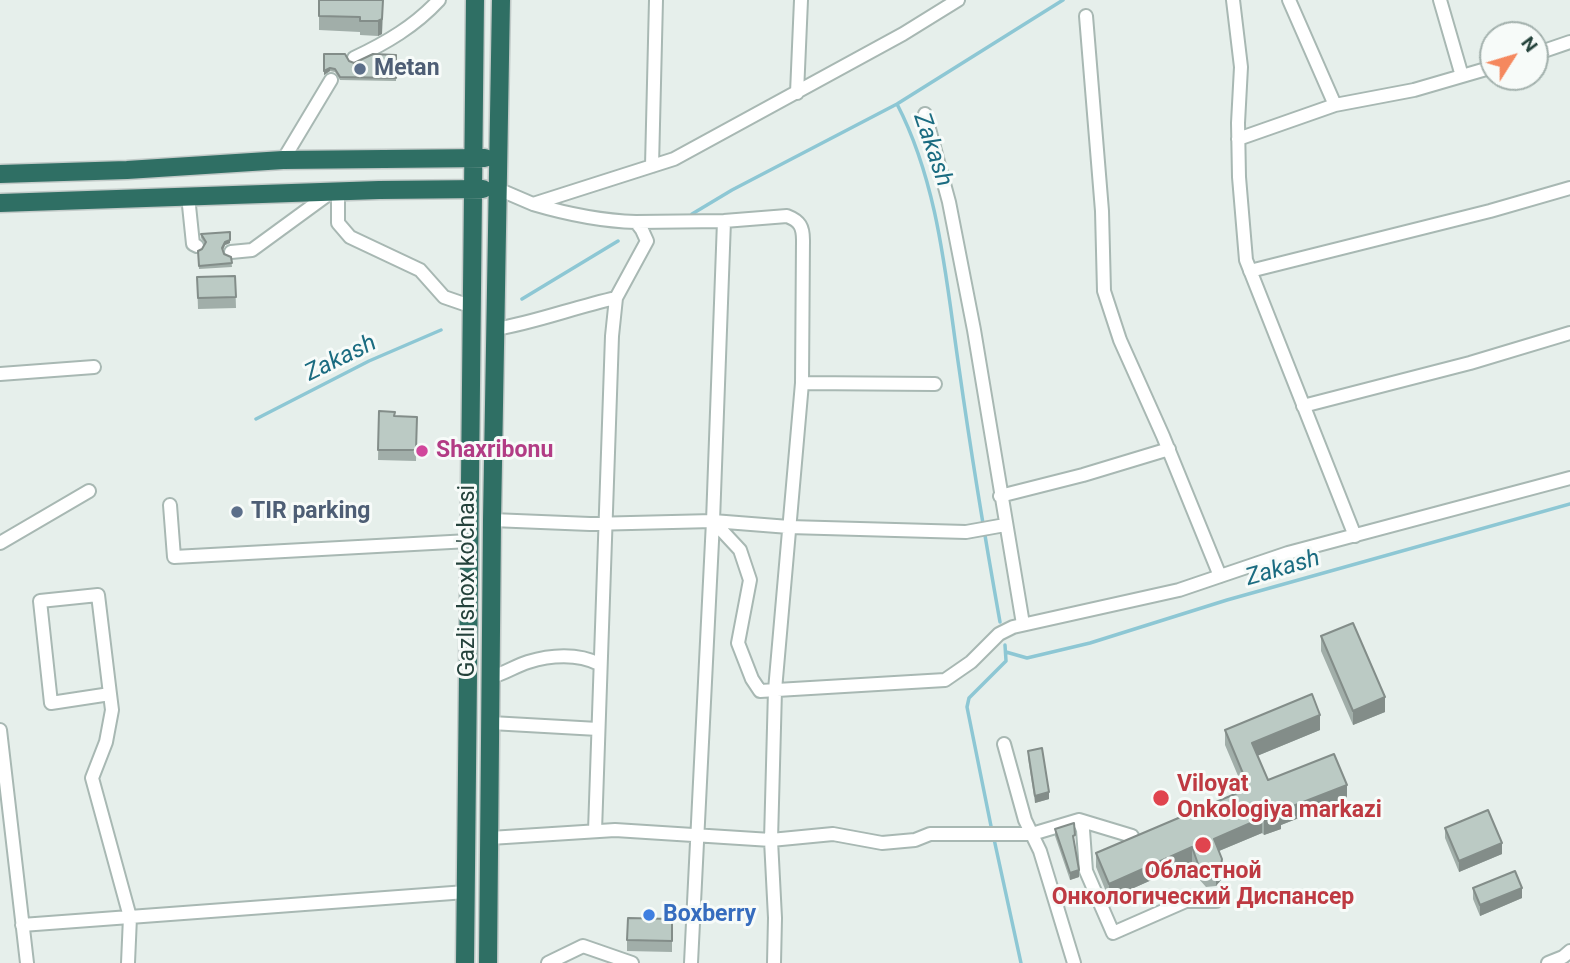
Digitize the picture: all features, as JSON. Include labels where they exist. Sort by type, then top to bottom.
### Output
[{"type":"highway","name":"Gazli shox ko'chasi","points":[[465,963],[475,0]]},
{"type":"highway","name":"Gazli shox ko'chasi","points":[[488,963],[501,0]]},
{"type":"highway","points":[[0,174],[127,170],[283,160],[499,158]]},
{"type":"highway","points":[[127,170],[129,198]]},
{"type":"highway","points":[[0,203],[498,189]]},
{"type":"street","points":[[354,58],[391,40],[427,13],[439,0]]},
{"type":"street","points":[[652,166],[656,0]]},
{"type":"street","points":[[797,93],[801,0]]},
{"type":"street","points":[[1233,0],[1241,67],[1238,139],[1245,260],[1355,536]]},
{"type":"street","points":[[1289,0],[1335,105]]},
{"type":"street","points":[[1440,0],[1462,76]]},
{"type":"street","points":[[533,204],[674,159],[903,34],[955,1]]},
{"type":"street","points":[[1086,16],[1102,211],[1104,291],[1120,340],[1169,449],[1220,576]]},
{"type":"street","points":[[1549,49],[1570,42]]},
{"type":"street","points":[[1238,139],[1335,105],[1414,90],[1479,71]]},
{"type":"street","points":[[283,160],[331,80]]},
{"type":"street","points":[[925,114],[952,215],[974,330],[1000,496],[1001,526],[1023,624]]},
{"type":"street","points":[[1250,271],[1490,211],[1570,188]]},
{"type":"street","points":[[498,189],[564,214],[605,220],[724,221],[787,216],[797,219],[803,228],[802,383],[775,690],[771,840],[774,963]]},
{"type":"street","points":[[231,252],[253,250],[335,192],[338,222],[350,237],[420,270],[444,297],[473,307]]},
{"type":"street","points":[[188,197],[193,244],[197,246]]},
{"type":"street","points":[[691,963],[713,521],[724,221]]},
{"type":"street","points":[[595,831],[612,337],[616,298],[647,241],[635,222]]},
{"type":"street","points":[[496,329],[524,324],[579,306],[616,298]]},
{"type":"street","points":[[1303,406],[1470,363],[1570,333]]},
{"type":"street","points":[[0,374],[93,367]]},
{"type":"street","points":[[802,383],[935,384]]},
{"type":"street","points":[[1000,496],[1169,449]]},
{"type":"street","points":[[713,521],[740,550],[750,580],[738,643],[752,679],[760,691],[945,680],[971,662],[999,634],[1023,624],[1179,590],[1288,553],[1570,478]]},
{"type":"street","points":[[0,543],[89,491]]},
{"type":"street","points":[[170,505],[174,557],[469,541]]},
{"type":"street","points":[[492,520],[607,524],[713,521],[789,527],[966,532],[1001,526]]},
{"type":"street","points":[[110,694],[51,703],[40,601],[98,595],[112,710],[106,742],[92,778],[130,917],[128,963]]},
{"type":"street","points":[[491,677],[510,672],[525,663],[557,656],[584,658],[599,664]]},
{"type":"street","points":[[491,723],[598,729]]},
{"type":"street","points":[[0,730],[27,963]]},
{"type":"street","points":[[1004,744],[1025,820],[1040,851],[1074,963]]},
{"type":"street","points":[[490,838],[615,830],[771,840],[833,834],[882,843],[915,840],[930,834],[1032,834],[1079,820],[1132,836]]},
{"type":"street","points":[[1079,820],[1083,831],[1086,871],[1113,933],[1186,901],[1216,901]]},
{"type":"street","points":[[22,925],[466,892]]},
{"type":"street","points":[[548,963],[583,946],[632,963]]},
{"type":"street","points":[[1548,963],[1570,951]]},
{"type":"building","points":[[319,0],[383,0],[382,19],[360,21],[360,17],[319,16]]},
{"type":"building","name":"Metan","points":[[324,54],[345,54],[349,61],[354,63],[373,54],[396,55],[396,78],[340,77],[335,69],[324,71]]},
{"type":"building","points":[[230,232],[230,240],[225,242],[222,248],[224,254],[231,257],[232,263],[199,266],[198,251],[206,242],[201,234]]},
{"type":"building","points":[[235,276],[236,297],[198,298],[197,277]]},
{"type":"building","points":[[379,411],[395,412],[394,416],[417,417],[416,450],[378,450]]},
{"type":"building","points":[[1353,623],[1385,697],[1353,711],[1321,636]]},
{"type":"building","points":[[1312,694],[1320,715],[1252,743],[1268,780],[1334,754],[1347,785],[1280,811],[1281,814],[1264,821],[1262,818],[1214,839],[1222,859],[1221,866],[1216,871],[1206,872],[1198,864],[1192,847],[1109,884],[1096,853],[1249,788],[1225,730]]},
{"type":"building","points":[[1042,748],[1049,792],[1035,796],[1028,751]]},
{"type":"building","points":[[1488,810],[1502,843],[1459,861],[1445,828]]},
{"type":"building","points":[[1074,823],[1073,836],[1079,870],[1070,873],[1055,829]]},
{"type":"building","points":[[1515,871],[1522,888],[1480,905],[1473,888]]},
{"type":"building","points":[[628,918],[672,919],[672,941],[627,940]]},
{"type":"waterway","name":"Zakash","points":[[692,214],[732,190],[897,104],[1063,0]]},
{"type":"waterway","name":"Zakash","points":[[897,104],[923,167],[939,233],[973,464],[1000,622]]},
{"type":"waterway","name":"Zakash","points":[[522,299],[618,241]]},
{"type":"waterway","name":"Zakash","points":[[256,419],[369,361],[441,330]]},
{"type":"waterway","name":"Zakash","points":[[1006,652],[1027,658],[1090,643],[1227,600],[1570,504]]},
{"type":"waterway","name":"Zakash","points":[[992,831],[967,707],[969,698],[1006,661],[1005,645]]},
{"type":"waterway","name":"Zakash","points":[[994,839],[1021,963]]},
{"type":"place","name":"Metan","points":[[360,69]]},
{"type":"place","name":"Shaxribonu","points":[[422,451]]},
{"type":"place","name":"TIR parking","points":[[237,512]]},
{"type":"place","name":"Viloyat Onkologiya markazi","points":[[1161,798]]},
{"type":"place","name":"Областной Онкологический Диспансер","points":[[1203,845]]},
{"type":"place","name":"Boxberry","points":[[649,915]]}]
